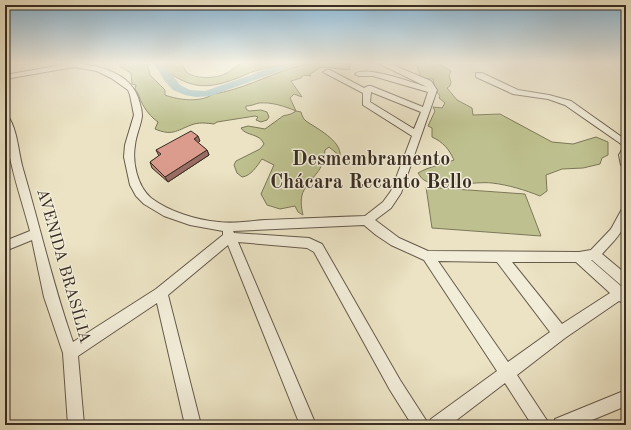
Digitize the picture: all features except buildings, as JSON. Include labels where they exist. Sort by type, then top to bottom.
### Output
[{"type":"street","points":[[123,83],[131,89],[134,95],[138,115],[128,157],[135,185],[140,193],[148,201],[168,213],[190,221],[228,232],[303,242],[318,248],[395,385],[421,425]]},
{"type":"street","points":[[349,83],[367,92],[366,103],[417,135]]},
{"type":"street","points":[[407,83],[433,90]]},
{"type":"street","points":[[428,83],[433,90]]},
{"type":"street","points":[[497,83],[516,92],[543,96],[568,103],[626,144]]},
{"type":"street","points":[[368,88],[426,111]]},
{"type":"street","points":[[70,353],[161,293],[228,232],[367,220],[387,205],[396,193],[433,90]]},
{"type":"street","name":"AVENIDA BRASÍLIA","points":[[5,118],[8,123],[16,161],[36,233],[51,297],[70,353],[76,425]]},
{"type":"street","points":[[626,149],[624,155],[626,165]]},
{"type":"street","points":[[367,220],[387,238],[413,251],[428,256],[478,255],[501,257],[579,257],[594,254],[615,232],[626,212]]},
{"type":"street","points":[[228,232],[308,425]]},
{"type":"street","points":[[5,246],[36,233]]},
{"type":"street","points":[[594,254],[625,291]]},
{"type":"street","points":[[428,256],[542,425]]},
{"type":"street","points":[[501,257],[560,334]]},
{"type":"street","points":[[579,257],[625,291]]},
{"type":"street","points":[[437,425],[560,334],[625,291]]},
{"type":"street","points":[[161,293],[193,425]]},
{"type":"street","points":[[561,425],[626,398]]},
{"type":"green space","points":[[158,83],[165,90],[165,95],[176,98],[196,100],[250,83],[292,83],[302,97],[294,94],[290,98],[296,111],[269,103],[259,103],[246,106],[246,109],[249,111],[261,110],[267,112],[269,117],[267,120],[261,122],[256,120],[258,117],[255,116],[217,122],[214,124],[197,123],[178,131],[166,132],[155,129],[158,122],[148,113],[135,89],[136,85],[132,84]]},
{"type":"green space","points":[[189,83],[222,83],[205,86]]},
{"type":"green space","points":[[434,83],[451,83],[447,88],[457,100],[472,108],[473,115],[500,114],[552,142],[573,144],[596,137],[608,142],[608,155],[602,158],[600,164],[583,168],[562,169],[546,175],[547,191],[540,196],[517,188],[492,183],[430,183],[424,180],[418,173],[454,160],[445,146],[432,137],[432,128],[428,126],[435,111],[433,107],[442,108],[445,103],[439,98],[440,96],[435,89]]},
{"type":"green space","points":[[296,111],[301,112],[305,120],[333,140],[340,150],[340,156],[329,147],[325,150],[324,158],[318,172],[304,190],[301,202],[303,215],[298,212],[295,206],[280,209],[267,205],[261,194],[274,165],[262,159],[251,173],[242,177],[237,173],[234,165],[236,161],[260,149],[264,144],[262,140],[243,131],[241,128],[248,126],[265,129],[283,116]]},
{"type":"green space","points":[[426,187],[525,194],[541,236],[432,228]]},
{"type":"waterway","points":[[172,83],[182,91],[196,94],[206,94],[237,83]]},
{"type":"district","name":"Desmembramento Chácara Recanto Bello","points":[[371,172]]}]
